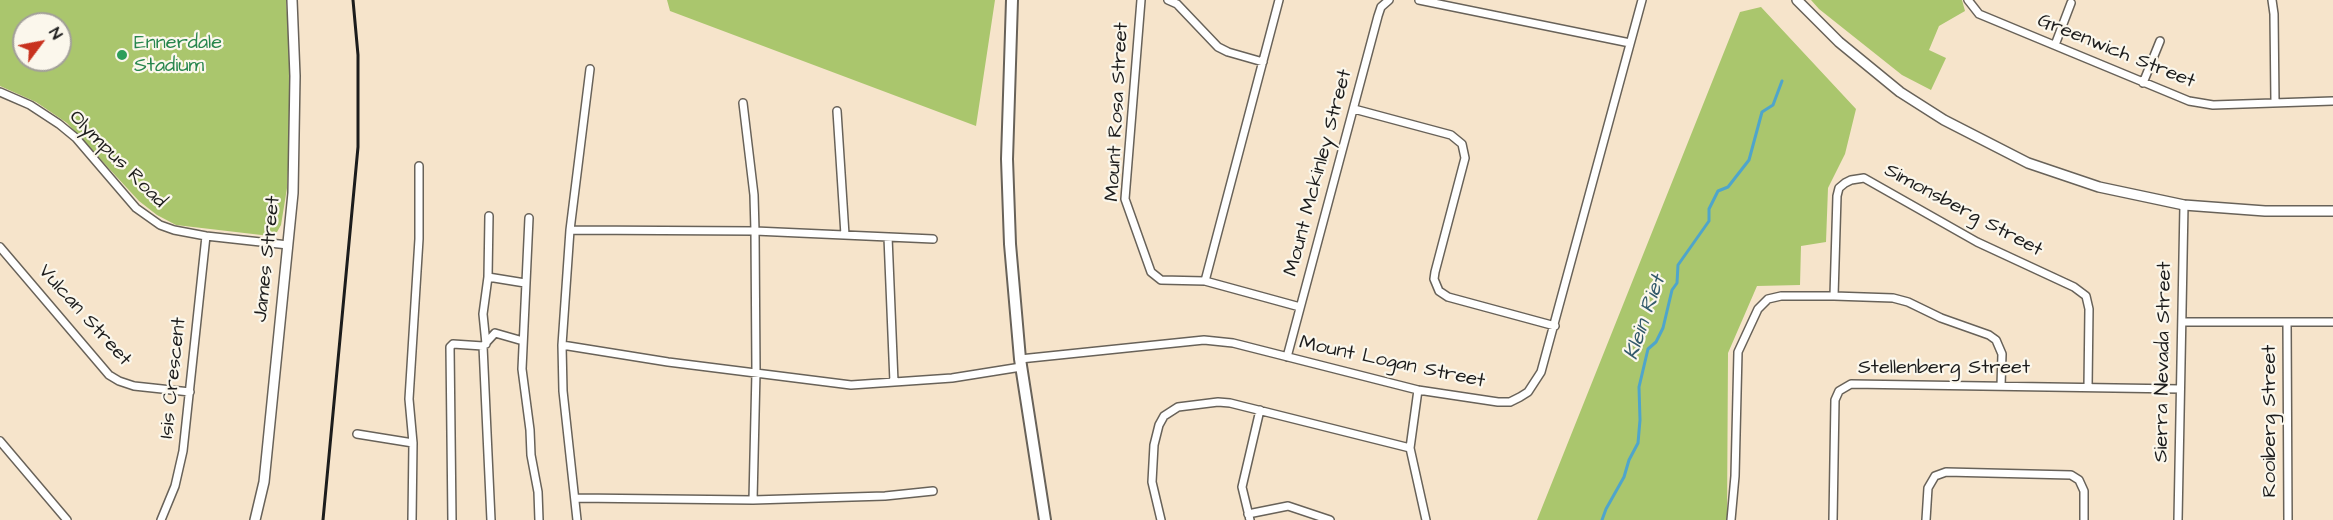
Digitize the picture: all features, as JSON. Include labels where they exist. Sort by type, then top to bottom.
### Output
[{"type":"main road","points":[[1012,0],[1007,159],[1010,244],[1020,363],[1045,520]]},
{"type":"street","name":"James Street","points":[[255,520],[264,482],[295,156],[292,0]]},
{"type":"street","name":"Mount Rosa Street","points":[[1141,0],[1125,187],[1126,207],[1154,276],[1167,282],[1205,281],[1300,306]]},
{"type":"street","points":[[1168,0],[1177,4],[1218,47],[1263,62]]},
{"type":"street","points":[[1205,281],[1279,0]]},
{"type":"street","name":"Mount Mckinley Street","points":[[1287,357],[1378,16],[1381,7],[1389,0]]},
{"type":"street","points":[[1419,0],[1441,2],[1630,43]]},
{"type":"street","name":"Mount Logan Street","points":[[562,345],[668,362],[851,385],[952,378],[1020,363],[1135,345],[1204,340],[1233,343],[1418,390],[1510,402],[1528,392],[1541,372],[1642,0]]},
{"type":"street","points":[[1797,0],[1839,42],[1900,92],[1944,120],[2028,163],[2099,186],[2184,205],[2265,211],[2333,211]]},
{"type":"street","name":"Greenwich Street","points":[[1968,0],[1979,14],[2143,83],[2200,104],[2333,101]]},
{"type":"street","points":[[2271,0],[2274,14],[2275,102]]},
{"type":"street","points":[[2055,45],[2072,3]]},
{"type":"street","points":[[2143,83],[2160,40]]},
{"type":"street","points":[[577,520],[563,391],[562,345],[570,230],[590,69]]},
{"type":"street","name":"Olympus Road","points":[[0,92],[30,105],[76,138],[136,208],[148,217],[174,230],[288,245]]},
{"type":"street","points":[[743,103],[754,195],[755,231],[756,372],[753,500]]},
{"type":"street","points":[[1354,109],[1451,135],[1462,144],[1465,158],[1435,272],[1434,279],[1439,291],[1448,297],[1555,326]]},
{"type":"street","points":[[837,111],[845,235]]},
{"type":"street","points":[[412,520],[413,443],[410,399],[419,239],[419,166]]},
{"type":"street","name":"Simonsberg Street","points":[[1834,296],[1839,188],[1851,180],[1864,178],[1977,242],[2074,287],[2086,296],[2089,309],[2088,387]]},
{"type":"street","name":"Sierra Nevada Street","points":[[2178,520],[2184,205]]},
{"type":"street","points":[[489,216],[488,277],[483,314],[491,520]]},
{"type":"street","points":[[528,218],[522,369],[531,455],[538,492],[539,520]]},
{"type":"street","points":[[570,230],[755,231],[933,239]]},
{"type":"street","name":"Isis Crescent","points":[[161,520],[179,474],[206,236]]},
{"type":"street","points":[[888,237],[894,382]]},
{"type":"street","name":"Vulcan Street","points":[[0,247],[110,375],[134,386],[190,392]]},
{"type":"street","points":[[488,277],[525,283]]},
{"type":"street","points":[[1731,520],[1735,476],[1737,363],[1741,343],[1758,309],[1768,299],[1781,296],[1834,296],[1900,300],[1989,335],[2000,346],[2001,386]]},
{"type":"street","points":[[2182,322],[2333,322]]},
{"type":"street","name":"Rooiberg Street","points":[[2287,322],[2288,520]]},
{"type":"street","points":[[485,345],[495,333],[523,340]]},
{"type":"street","points":[[452,520],[450,347],[453,344],[485,345]]},
{"type":"street","name":"Stellenberg Street","points":[[1833,520],[1835,404],[1837,394],[1842,388],[1851,384],[2180,389]]},
{"type":"street","points":[[1418,390],[1410,448],[1426,520]]},
{"type":"street","points":[[1161,520],[1151,469],[1159,425],[1164,416],[1178,407],[1218,402],[1260,410],[1410,448]]},
{"type":"street","points":[[1260,410],[1242,487],[1249,517],[1288,507],[1330,520]]},
{"type":"street","points":[[357,434],[413,443]]},
{"type":"street","points":[[0,441],[67,520]]},
{"type":"street","points":[[1926,520],[1928,488],[1935,476],[1946,472],[2072,475],[2079,480],[2084,491],[2084,520]]},
{"type":"street","points":[[576,498],[753,500],[885,496],[933,491]]},
{"type":"green space","points":[[0,0],[286,0],[289,44],[289,152],[287,188],[281,225],[277,232],[270,236],[176,225],[157,215],[139,201],[67,123],[36,102],[0,86]]},
{"type":"green space","points":[[667,0],[995,0],[976,126],[670,11]]},
{"type":"green space","points":[[1811,0],[1962,0],[1965,11],[1939,26],[1929,50],[1946,58],[1931,90],[1902,75],[1819,9]]},
{"type":"green space","points":[[1761,7],[1856,109],[1845,154],[1828,188],[1826,242],[1801,246],[1800,285],[1757,286],[1728,353],[1727,520],[1537,520],[1740,12]]},
{"type":"waterway","name":"Klein Riet","points":[[1602,520],[1638,443],[1639,387],[1648,349],[1656,342],[1663,328],[1672,290],[1677,283],[1678,265],[1709,221],[1709,209],[1718,191],[1728,187],[1749,160],[1762,112],[1773,105],[1782,81]]},
{"type":"railway","points":[[323,520],[358,147],[358,55],[353,0]]},
{"type":"place","name":"Ennerdale Stadium","points":[[122,55]]}]
